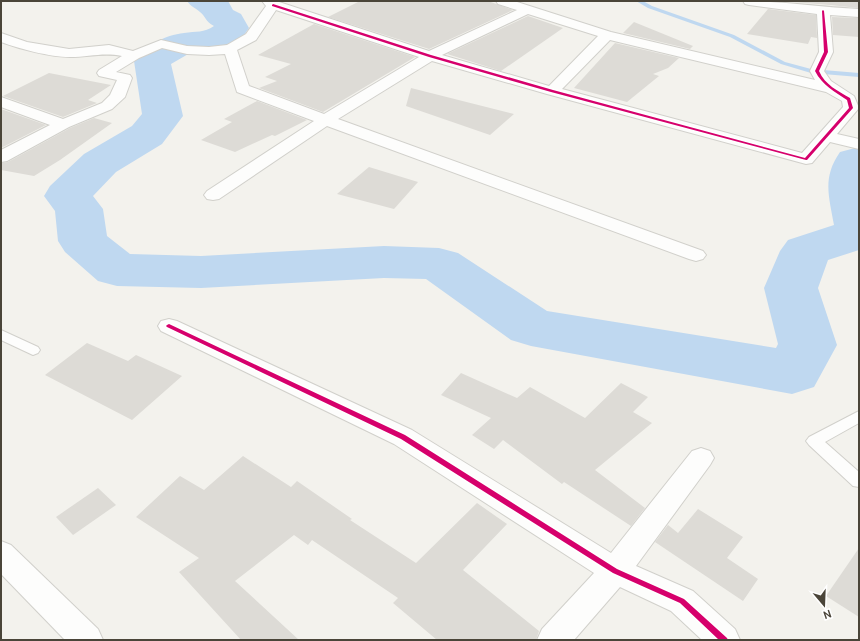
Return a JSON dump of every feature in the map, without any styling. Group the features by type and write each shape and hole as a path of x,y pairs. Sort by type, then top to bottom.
{"street":[{"path":"1,157 63,124 107,106 116,98 125,78 104,73 134,55 161,44 186,50 209,51 230,49 251,37 270,3 430,56 552,91 806,159 851,108 849,99 830,88 607,35 502,1"},
{"path":"749,1 823,11 859,13"},
{"path":"213,195 325,120 430,56 528,9"},
{"path":"823,11 826,52 818,72 830,88"},
{"path":"552,91 607,35"},
{"path":"1,37 24,46 69,53 109,49 134,55"},
{"path":"230,49 242,88 325,120 696,255"},
{"path":"1,102 63,124"},
{"path":"827,136 852,142"},
{"path":"169,326 403,437 615,571 682,601 724,640"},
{"path":"553,640 615,571 701,458"},
{"path":"1,554 87,640"}],"lane":[{"path":"1,334 33,350"},
{"path":"859,416 814,441 859,481"}],"building":[{"path":"360,1 488,1 513,10 429,49 328,17"},
{"path":"780,1 859,1 859,8 830,5"},
{"path":"768,9 816,15 817,38 811,37 808,44 747,34"},
{"path":"528,16 563,28 501,71 447,54"},
{"path":"832,17 859,18 859,37 833,35"},
{"path":"634,22 693,46 690,49 623,33"},
{"path":"314,24 415,57 323,112 259,88 277,81 265,77 291,64 258,55"},
{"path":"615,43 679,58 668,68 653,74 659,76 627,102 574,88"},
{"path":"49,73 111,85 88,100 97,103 63,117 3,96"},
{"path":"411,88 514,114 490,135 406,106"},
{"path":"257,101 307,120 275,136 272,135 235,152 201,140 232,122 224,119"},
{"path":"1,109 46,125 1,148"},
{"path":"94,118 112,123 60,160 34,176 1,170 1,163 8,162 70,128"},
{"path":"369,167 418,182 394,209 337,194"},
{"path":"87,343 128,361 136,355 182,376 132,420 45,375"},
{"path":"461,373 517,398 530,387 585,418 621,383 648,397 633,412 652,423 595,470 645,508 631,526 564,482 562,484 503,440 494,449 472,435 491,418 441,395"},
{"path":"243,456 291,487 297,481 352,519 350,520 416,563 477,503 507,524 463,570 539,631 536,640 437,640 393,603 398,598 312,540 308,545 294,535 235,581 299,640 241,640 179,572 199,558 136,517 180,476 204,490"},
{"path":"98,488 116,505 73,535 56,517"},
{"path":"698,509 743,537 727,558 758,579 743,601 655,542 668,525 678,533"},
{"path":"859,548 859,617 826,596"}],"waterway":[{"path":"203,1 216,7 218,15 229,21 232,28 216,41 183,43 162,53 152,61 163,116 147,135 100,163 67,196 79,209 83,241 117,270 201,272 384,262 439,264 531,327 792,372 808,345 791,288 806,251 859,233"},
{"path":"639,1 650,7 732,36 783,63 811,71 859,75"},
{"path":"859,160 856,161 850,186 859,227"}],"cycle path":[{"path":"273,5 430,56 552,91 806,159 851,108 849,99 826,84 819,76 817,71 826,52 823,11"},
{"path":"169,326 403,437 615,571 682,601 724,640"}]}
